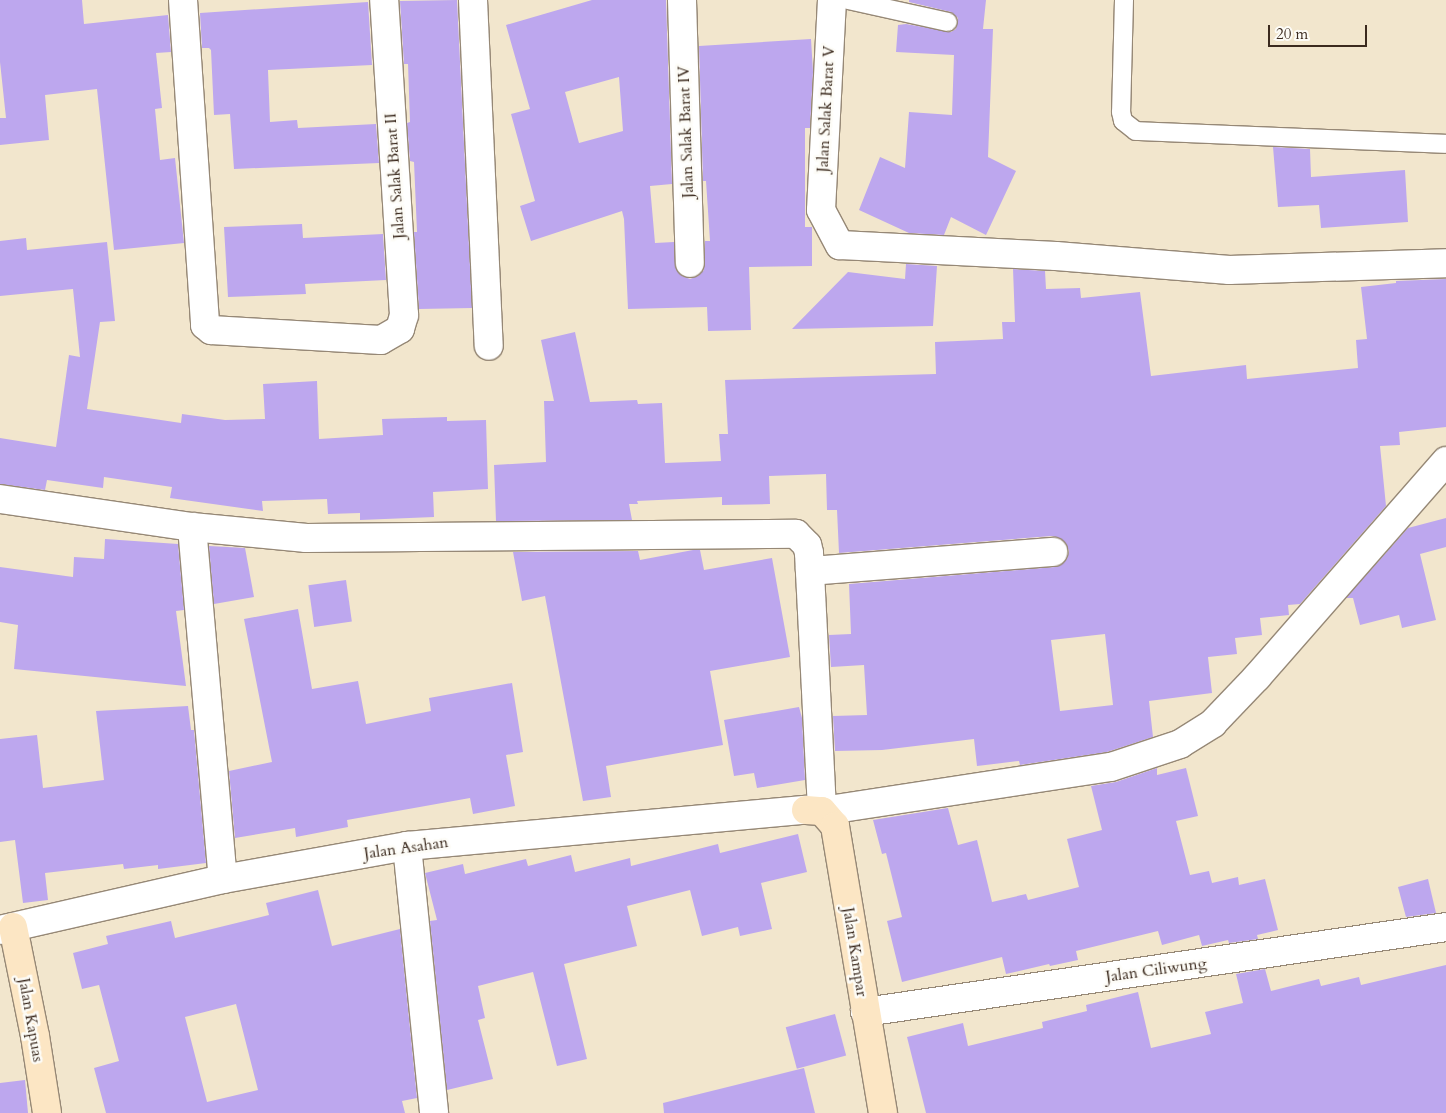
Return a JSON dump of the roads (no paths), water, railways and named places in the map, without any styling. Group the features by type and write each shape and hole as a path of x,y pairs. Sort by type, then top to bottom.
{"main road":[{"name":"Jalan Kampar","path":"814,810 835,826 883,1113"},
{"name":"Jalan Kapuas","path":"7,928 35,1036 46,1113"}],"street":[{"name":"Jalan Salak Barat II","path":"183,0 205,325 211,330 381,340 400,329 404,315 384,0"},
{"path":"474,0 489,346"},
{"name":"Jalan Salak Barat IV","path":"682,0 690,263"},
{"name":"Jalan Salak Barat V","path":"832,0 821,202 823,217 840,245 1056,256 1229,270 1446,263"},
{"name":"Jalan Asahan","path":"7,928 223,879 406,846 814,810 1111,766 1180,744 1213,723 1250,684 1446,461"},
{"path":"0,499 192,527 306,538 796,534 807,545 810,571 814,810"},
{"path":"192,527 223,879"},
{"path":"810,571 1053,552"},
{"path":"406,846 434,1113"},
{"name":"Jalan Ciliwung","path":"865,1012 1446,927"}],"lane":[{"path":"1124,0 1122,112 1123,121 1136,131 1446,144"},
{"path":"855,2 948,22"}]}
